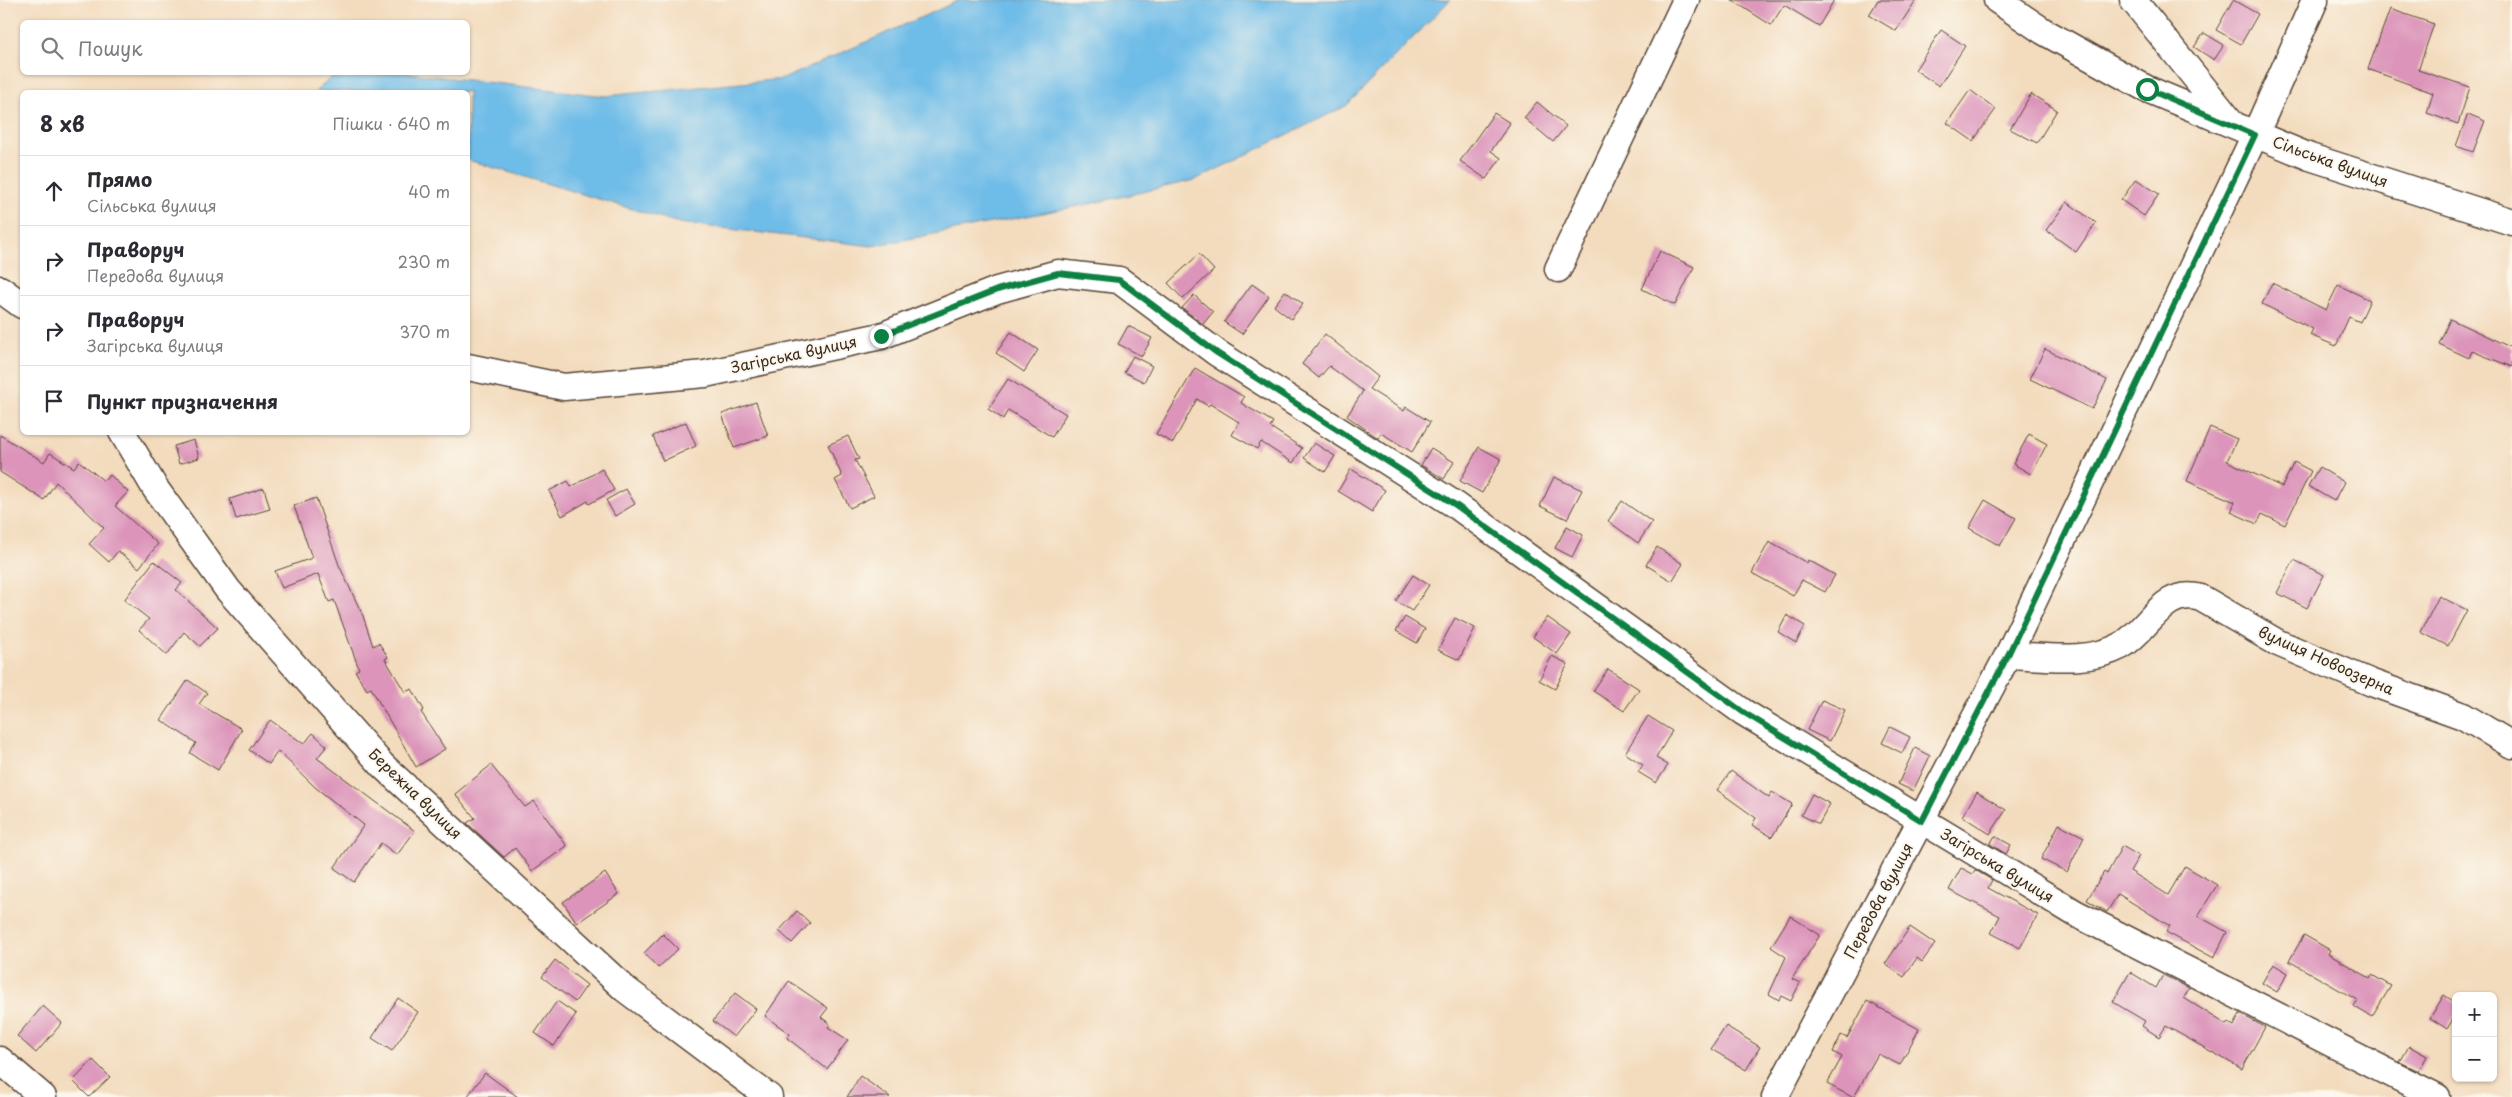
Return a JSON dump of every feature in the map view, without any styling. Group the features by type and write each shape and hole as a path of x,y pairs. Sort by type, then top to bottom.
{"street":[{"path":"1558,269 1686,0"},
{"name":"Сільська вулиця","path":"1997,0 2043,30 2147,89 2310,157 2512,222"},
{"path":"2133,0 2245,130"},
{"name":"Передова вулиця","path":"1775,1097 2008,655 2245,130 2315,0"},
{"name":"Загірська вулиця","path":"470,366 564,387 705,374 881,336 997,290 1058,273 1119,280 1217,353 1457,506 1743,712 2075,913 2437,1097"},
{"path":"0,289 20,304"},
{"name":"Бережна вулиця","path":"124,435 155,488 228,590 383,766 625,989 769,1097"},
{"name":"вулиця Новоозерна","path":"2008,655 2076,658 2099,654 2120,646 2139,632 2162,605 2171,599 2191,595 2200,598 2278,643 2372,683 2463,716 2512,744"},
{"path":"0,1060 43,1097"}],"water":[{"path":"960,0 1450,0 1346,106 1195,180 1089,204 872,246 679,223 470,161 470,90 317,90 335,75 425,75 605,96 783,79"}],"building":[{"path":"1732,0 1834,0 1819,26 1784,5 1771,25"},
{"path":"1878,0 1916,0 1896,31 1869,15"},
{"path":"2233,0 2258,14 2241,44 2216,30"},
{"path":"2390,9 2434,24 2418,70 2470,87 2458,124 2427,113 2433,93 2368,69"},
{"path":"1941,30 1965,46 1939,86 1915,70"},
{"path":"2204,33 2224,45 2214,60 2194,47"},
{"path":"1970,90 1996,109 1973,141 1947,123"},
{"path":"2031,94 2057,110 2037,143 2010,129"},
{"path":"1537,102 1566,126 1553,142 1524,118"},
{"path":"1494,113 1510,123 1491,151 1501,158 1486,179 1460,161"},
{"path":"2468,114 2485,121 2473,152 2456,146"},
{"path":"2136,179 2159,194 2144,216 2121,200"},
{"path":"2067,202 2096,223 2076,252 2046,230"},
{"path":"1660,251 1694,267 1675,305 1642,289"},
{"path":"1199,254 1214,270 1183,299 1168,283"},
{"path":"2272,283 2326,310 2338,285 2370,300 2360,322 2349,317 2336,346 2310,335 2313,329 2262,304"},
{"path":"1252,284 1269,296 1242,334 1224,322"},
{"path":"1285,291 1303,304 1291,319 1274,306"},
{"path":"1194,295 1213,312 1203,324 1182,308"},
{"path":"2450,319 2512,348 2512,367 2472,351 2469,358 2439,344"},
{"path":"1128,326 1152,338 1142,356 1118,344"},
{"path":"1011,332 1038,350 1024,372 996,353"},
{"path":"1325,334 1378,377 1369,389 1404,411 1406,407 1430,422 1412,452 1381,433 1378,438 1347,416 1363,391 1329,366 1319,378 1302,364"},
{"path":"2045,349 2107,380 2092,409 2030,379"},
{"path":"1133,356 1152,366 1144,382 1124,372"},
{"path":"1195,368 1244,397 1241,403 1273,422 1270,427 1302,448 1293,463 1261,442 1257,449 1232,435 1239,422 1210,404 1208,406 1197,399 1173,443 1156,434"},
{"path":"1008,379 1066,414 1052,437 1008,410 1003,419 988,409"},
{"path":"756,402 768,436 734,448 722,414"},
{"path":"686,422 696,446 663,461 653,436"},
{"path":"2210,427 2237,439 2227,461 2282,487 2294,462 2311,471 2285,525 2262,514 2257,524 2231,512 2235,502 2187,481"},
{"path":"2029,434 2047,444 2031,474 2013,464"},
{"path":"0,435 44,462 50,453 74,468 79,461 104,481 110,475 128,492 115,506 158,544 139,568 118,551 109,562 89,544 104,528 56,482 44,500 0,472"},
{"path":"848,436 859,459 855,460 874,496 850,508 835,480 842,476 828,445"},
{"path":"194,440 199,458 179,464 174,446"},
{"path":"1314,443 1335,456 1325,472 1304,458"},
{"path":"1479,447 1501,459 1482,493 1460,481"},
{"path":"1431,448 1454,462 1444,479 1421,465"},
{"path":"2319,467 2344,482 2334,501 2308,486"},
{"path":"602,469 614,490 589,504 588,501 562,516 549,491 568,481 571,487"},
{"path":"1351,469 1385,490 1372,512 1338,491"},
{"path":"1554,477 1582,490 1567,519 1540,506"},
{"path":"264,488 270,509 236,519 230,499"},
{"path":"626,489 635,504 615,516 606,500"},
{"path":"316,498 339,565 363,616 373,646 379,643 388,657 385,659 405,692 412,689 424,710 421,712 445,749 416,767 371,688 367,690 355,671 359,669 334,600 329,602 318,574 282,588 275,571 312,558 294,506"},
{"path":"1985,500 2016,518 2000,546 1969,528"},
{"path":"1622,501 1652,522 1638,543 1608,521"},
{"path":"1567,526 1583,535 1572,557 1555,548"},
{"path":"1769,542 1807,563 1808,560 1835,575 1825,592 1802,580 1793,596 1752,573"},
{"path":"1657,547 1683,564 1672,581 1646,565"},
{"path":"2294,560 2324,575 2307,608 2277,593"},
{"path":"154,561 182,583 176,590 218,628 200,646 184,632 167,655 139,630 149,619 124,600"},
{"path":"1413,575 1429,585 1412,611 1396,601"},
{"path":"2439,596 2467,610 2448,646 2421,632"},
{"path":"1787,615 1805,626 1796,643 1778,632"},
{"path":"1405,617 1425,629 1417,643 1396,631"},
{"path":"1547,617 1571,634 1557,654 1533,637"},
{"path":"1455,618 1475,628 1459,660 1438,650"},
{"path":"1552,656 1568,664 1555,689 1539,680"},
{"path":"1608,669 1639,689 1624,711 1593,691"},
{"path":"188,680 207,693 199,704 242,729 218,770 190,753 196,743 161,720"},
{"path":"1822,700 1845,710 1830,741 1807,730"},
{"path":"1648,716 1672,731 1656,758 1668,765 1656,783 1638,772 1643,765 1625,753"},
{"path":"270,720 304,744 313,733 327,746 317,758 415,831 397,855 381,843 354,882 334,868 364,825 316,788 278,751 269,764 249,750"},
{"path":"1890,727 1910,737 1902,753 1882,743"},
{"path":"1915,748 1930,756 1913,791 1898,784"},
{"path":"491,765 525,807 534,801 567,846 532,871 515,848 504,857 467,823 475,818 455,794"},
{"path":"1731,771 1769,798 1772,792 1792,804 1772,837 1752,825 1756,818 1717,790"},
{"path":"1977,792 2006,810 1990,834 1962,816"},
{"path":"1812,794 1830,804 1819,824 1801,815"},
{"path":"2059,824 2084,837 2067,872 2041,859"},
{"path":"1995,836 2011,845 2006,854 1990,844"},
{"path":"2122,846 2139,856 2130,871 2168,895 2185,866 2217,885 2198,916 2227,932 2214,958 2166,932 2170,926 2118,894 2107,912 2087,900 2104,872 2107,874"},
{"path":"1961,868 1973,874 1975,870 1992,880 1988,888 2038,915 2020,948 1991,933 2000,916 1949,890"},
{"path":"605,873 619,894 577,923 563,902"},
{"path":"797,911 810,923 792,943 779,931"},
{"path":"1790,916 1820,935 1792,979 1800,983 1791,1001 1781,996 1779,1000 1769,994 1786,957 1771,947"},
{"path":"1910,927 1935,944 1922,962 1917,958 1904,977 1885,964"},
{"path":"663,934 678,949 658,968 644,953"},
{"path":"2304,935 2330,950 2328,954 2370,978 2372,975 2391,986 2372,1017 2353,1006 2357,1000 2289,961"},
{"path":"555,960 587,985 575,1002 542,977"},
{"path":"2273,964 2288,973 2277,992 2262,983"},
{"path":"2130,972 2156,988 2163,975 2189,988 2184,998 2227,1025 2229,1023 2234,1026 2240,1014 2265,1027 2242,1069 2166,1026 2159,1037 2142,1026 2145,1021 2113,1002"},
{"path":"789,981 828,1008 821,1017 830,1024 828,1027 848,1040 827,1069 787,1038 790,1034 765,1016"},
{"path":"735,993 756,1009 734,1037 713,1021"},
{"path":"2444,995 2452,1000 2452,1021 2447,1029 2430,1018"},
{"path":"398,998 418,1012 392,1051 372,1038"},
{"path":"557,1001 576,1014 554,1046 535,1033"},
{"path":"1867,1001 1919,1029 1900,1065 1878,1054 1854,1097 1852,1097 1827,1084 1842,1057 1833,1052 1841,1035 1847,1038"},
{"path":"43,1006 62,1023 36,1053 17,1036"},
{"path":"1726,1026 1760,1047 1746,1070 1711,1049"},
{"path":"2409,1046 2427,1056 2419,1071 2400,1062"},
{"path":"93,1060 110,1077 89,1097 73,1081"},
{"path":"485,1073 518,1097 467,1097"},
{"path":"860,1076 890,1097 847,1097"}],"route":[{"path":"881,336 997,290 1058,273 1119,280 1217,353 1457,506 1743,712 1922,821 2008,655 2255,135 2147,89"}]}
